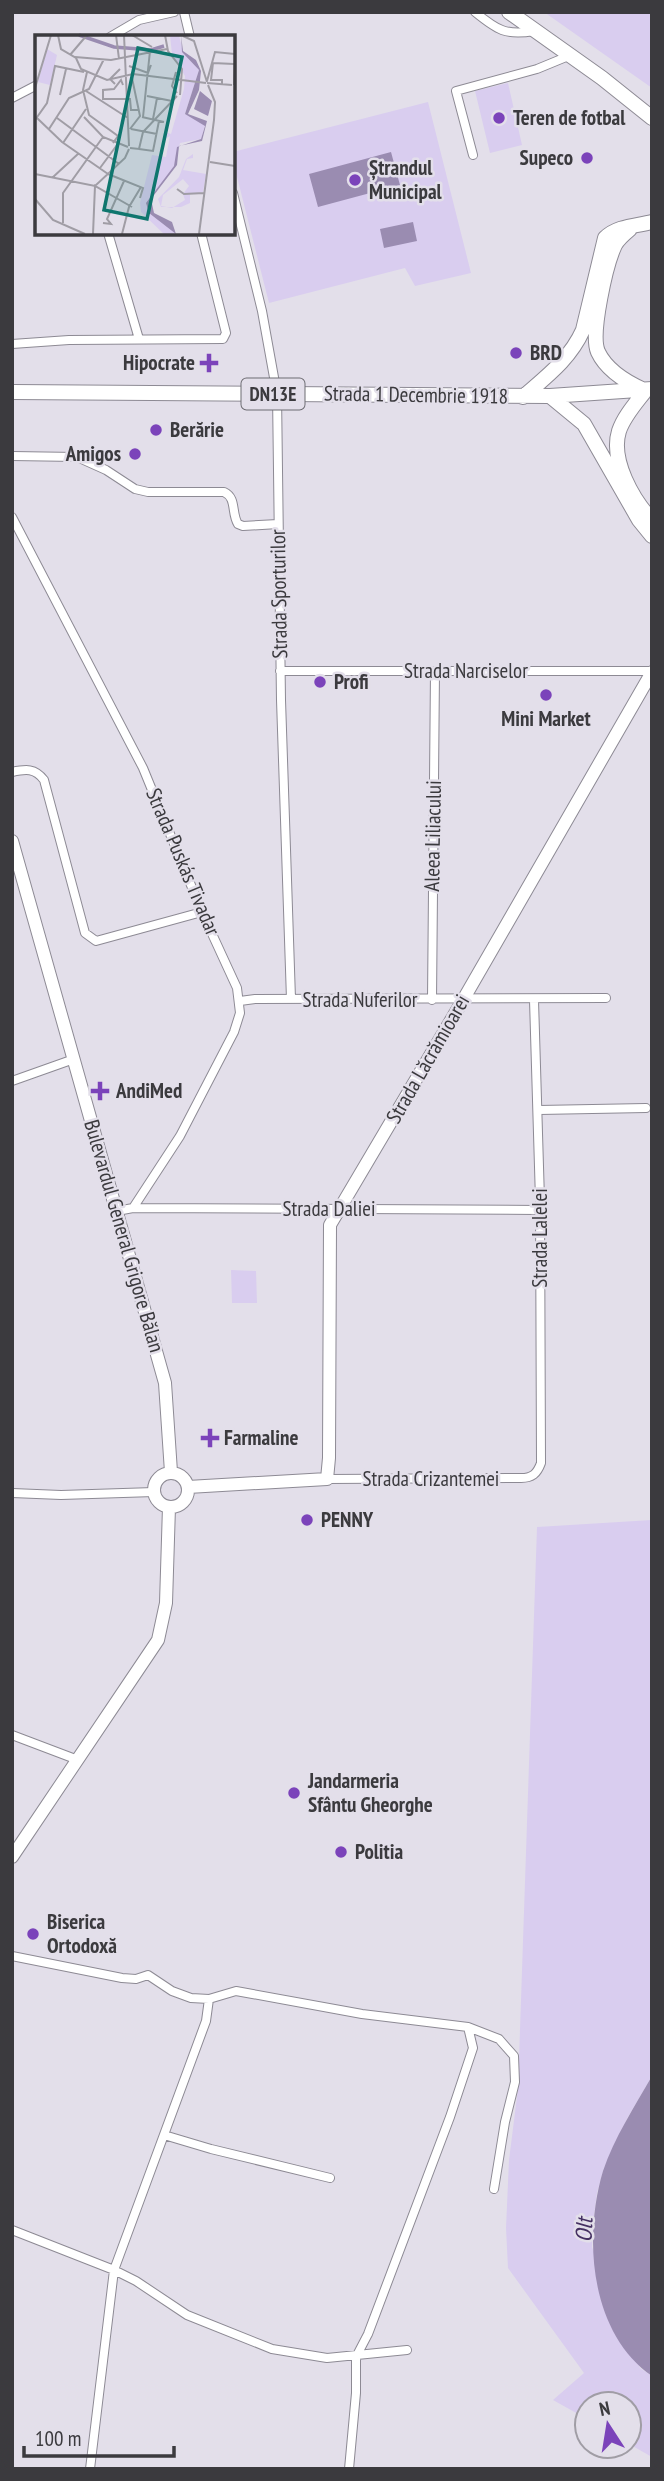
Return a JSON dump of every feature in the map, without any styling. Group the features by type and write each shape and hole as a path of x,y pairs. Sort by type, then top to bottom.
{"main road":[{"path":"509,12 571,55 652,118"},
{"path":"523,397 562,363 577,343 586,318 602,245 610,233 652,222"},
{"path":"632,226 619,239 612,255 596,318 595,341 598,352 612,370 625,380 649,390 622,424 617,449 625,476 652,520"},
{"name":"Strada 1 Decembrie 1918","path":"16,391 550,397 649,390"},
{"path":"550,397 584,424 639,520 652,536"},
{"name":"Strada Lăcrămioarei","path":"327,1479 330,1225 652,672"},
{"name":"Bulevardul General Grigore Bălan","path":"12,841 165,1383 171,1472"},
{"path":"171,1472 184,1478 188,1487 184,1502 169,1507 159,1502 154,1492 154,1486 160,1476 171,1472"},
{"path":"188,1487 327,1479"},
{"path":"12,1857 158,1640 166,1603 169,1507"}],"street":[{"path":"113,35 139,20 174,12"},
{"path":"184,12 190,35"},
{"path":"475,12 501,31 516,34 534,31"},
{"path":"473,155 456,91 537,69 571,55"},
{"path":"12,98 35,86"},
{"name":"Strada Sporturilor","path":"236,216 262,311 277,394 280,671 291,999"},
{"path":"108,234 139,339"},
{"path":"12,344 223,339 226,337 201,234"},
{"path":"12,456 77,457 94,463 135,489 148,492 224,492 233,501 237,524 278,524"},
{"name":"Strada Puskás Tivadar","path":"12,517 125,729 202,912 231,973 240,1002"},
{"name":"Strada Narciselor","path":"280,671 652,672"},
{"name":"Aleea Liliacului","path":"432,1000 435,671"},
{"path":"12,772 32,769 44,780 85,933 96,941 202,912"},
{"name":"Strada Nuferilor","path":"240,1002 291,999 606,998"},
{"name":"Strada Lalelei","path":"534,1000 539,1110 541,1463 535,1475"},
{"path":"133,1208 175,1145 209,1082 238,1023 240,1002"},
{"path":"12,1081 74,1059"},
{"path":"539,1110 646,1108"},
{"name":"Strada Daliei","path":"117,1211 133,1208 540,1210"},
{"name":"Strada Crizantemei","path":"327,1479 521,1479 535,1475"},
{"path":"12,1493 61,1495 154,1492"},
{"path":"12,1735 78,1759"},
{"path":"12,1956 121,1978 136,1979 148,1975 172,1991 191,1998 209,1999 236,1991 362,2014 468,2027 499,2039 514,2056 515,2082 505,2122 494,2189"},
{"path":"90,2469 114,2270 206,2021 209,1999"},
{"path":"349,2469 356,2393 356,2357 368,2334 450,2117 473,2048 468,2027"},
{"path":"164,2135 330,2178"},
{"path":"12,2230 114,2270 136,2281 187,2315 272,2349 327,2358 407,2350"}],"shaded area":[{"path":"544,12 652,12 652,88"},
{"name":"Teren de fotbal","path":"508,83 522,145 490,153 475,91"},
{"path":"428,102 471,273 415,286 405,268 269,303 234,165 234,152"},
{"name":"Ștrandul Municipal","path":"391,152 400,185 318,207 309,174"},
{"path":"413,222 417,241 384,248 380,229"},
{"path":"231,1270 256,1271 257,1303 232,1303"},
{"path":"652,1520 652,2076 628,2117 604,2168 597,2193 592,2247 640,2368 652,2376 652,2457 643,2452 643,2390 573,2390 573,2411 553,2400 584,2373 508,2268 506,2228 509,2160 518,2089 537,1527"},
{"path":"652,2076 652,2376 631,2358 615,2335 604,2310 593,2254 597,2197 603,2171 619,2134"}],"place":[{"name":"Teren de fotbal","path":"499,118"},
{"name":"Supeco","path":"587,158"},
{"name":"Ștrandul Municipal","path":"355,180"},
{"name":"BRD","path":"516,353"},
{"name":"Hipocrate","path":"209,363"},
{"name":"Berărie","path":"156,430"},
{"name":"Amigos","path":"135,454"},
{"name":"Profi","path":"320,682"},
{"name":"Mini Market","path":"546,695"},
{"name":"AndiMed","path":"100,1091"},
{"name":"Farmaline","path":"210,1438"},
{"name":"PENNY","path":"307,1520"},
{"name":"Jandarmeria Sfântu Gheorghe","path":"294,1793"},
{"name":"Politia","path":"341,1852"},
{"name":"Biserica Ortodoxă","path":"33,1934"}],"water label":[{"name":"Olt","path":"584,2230"}]}
